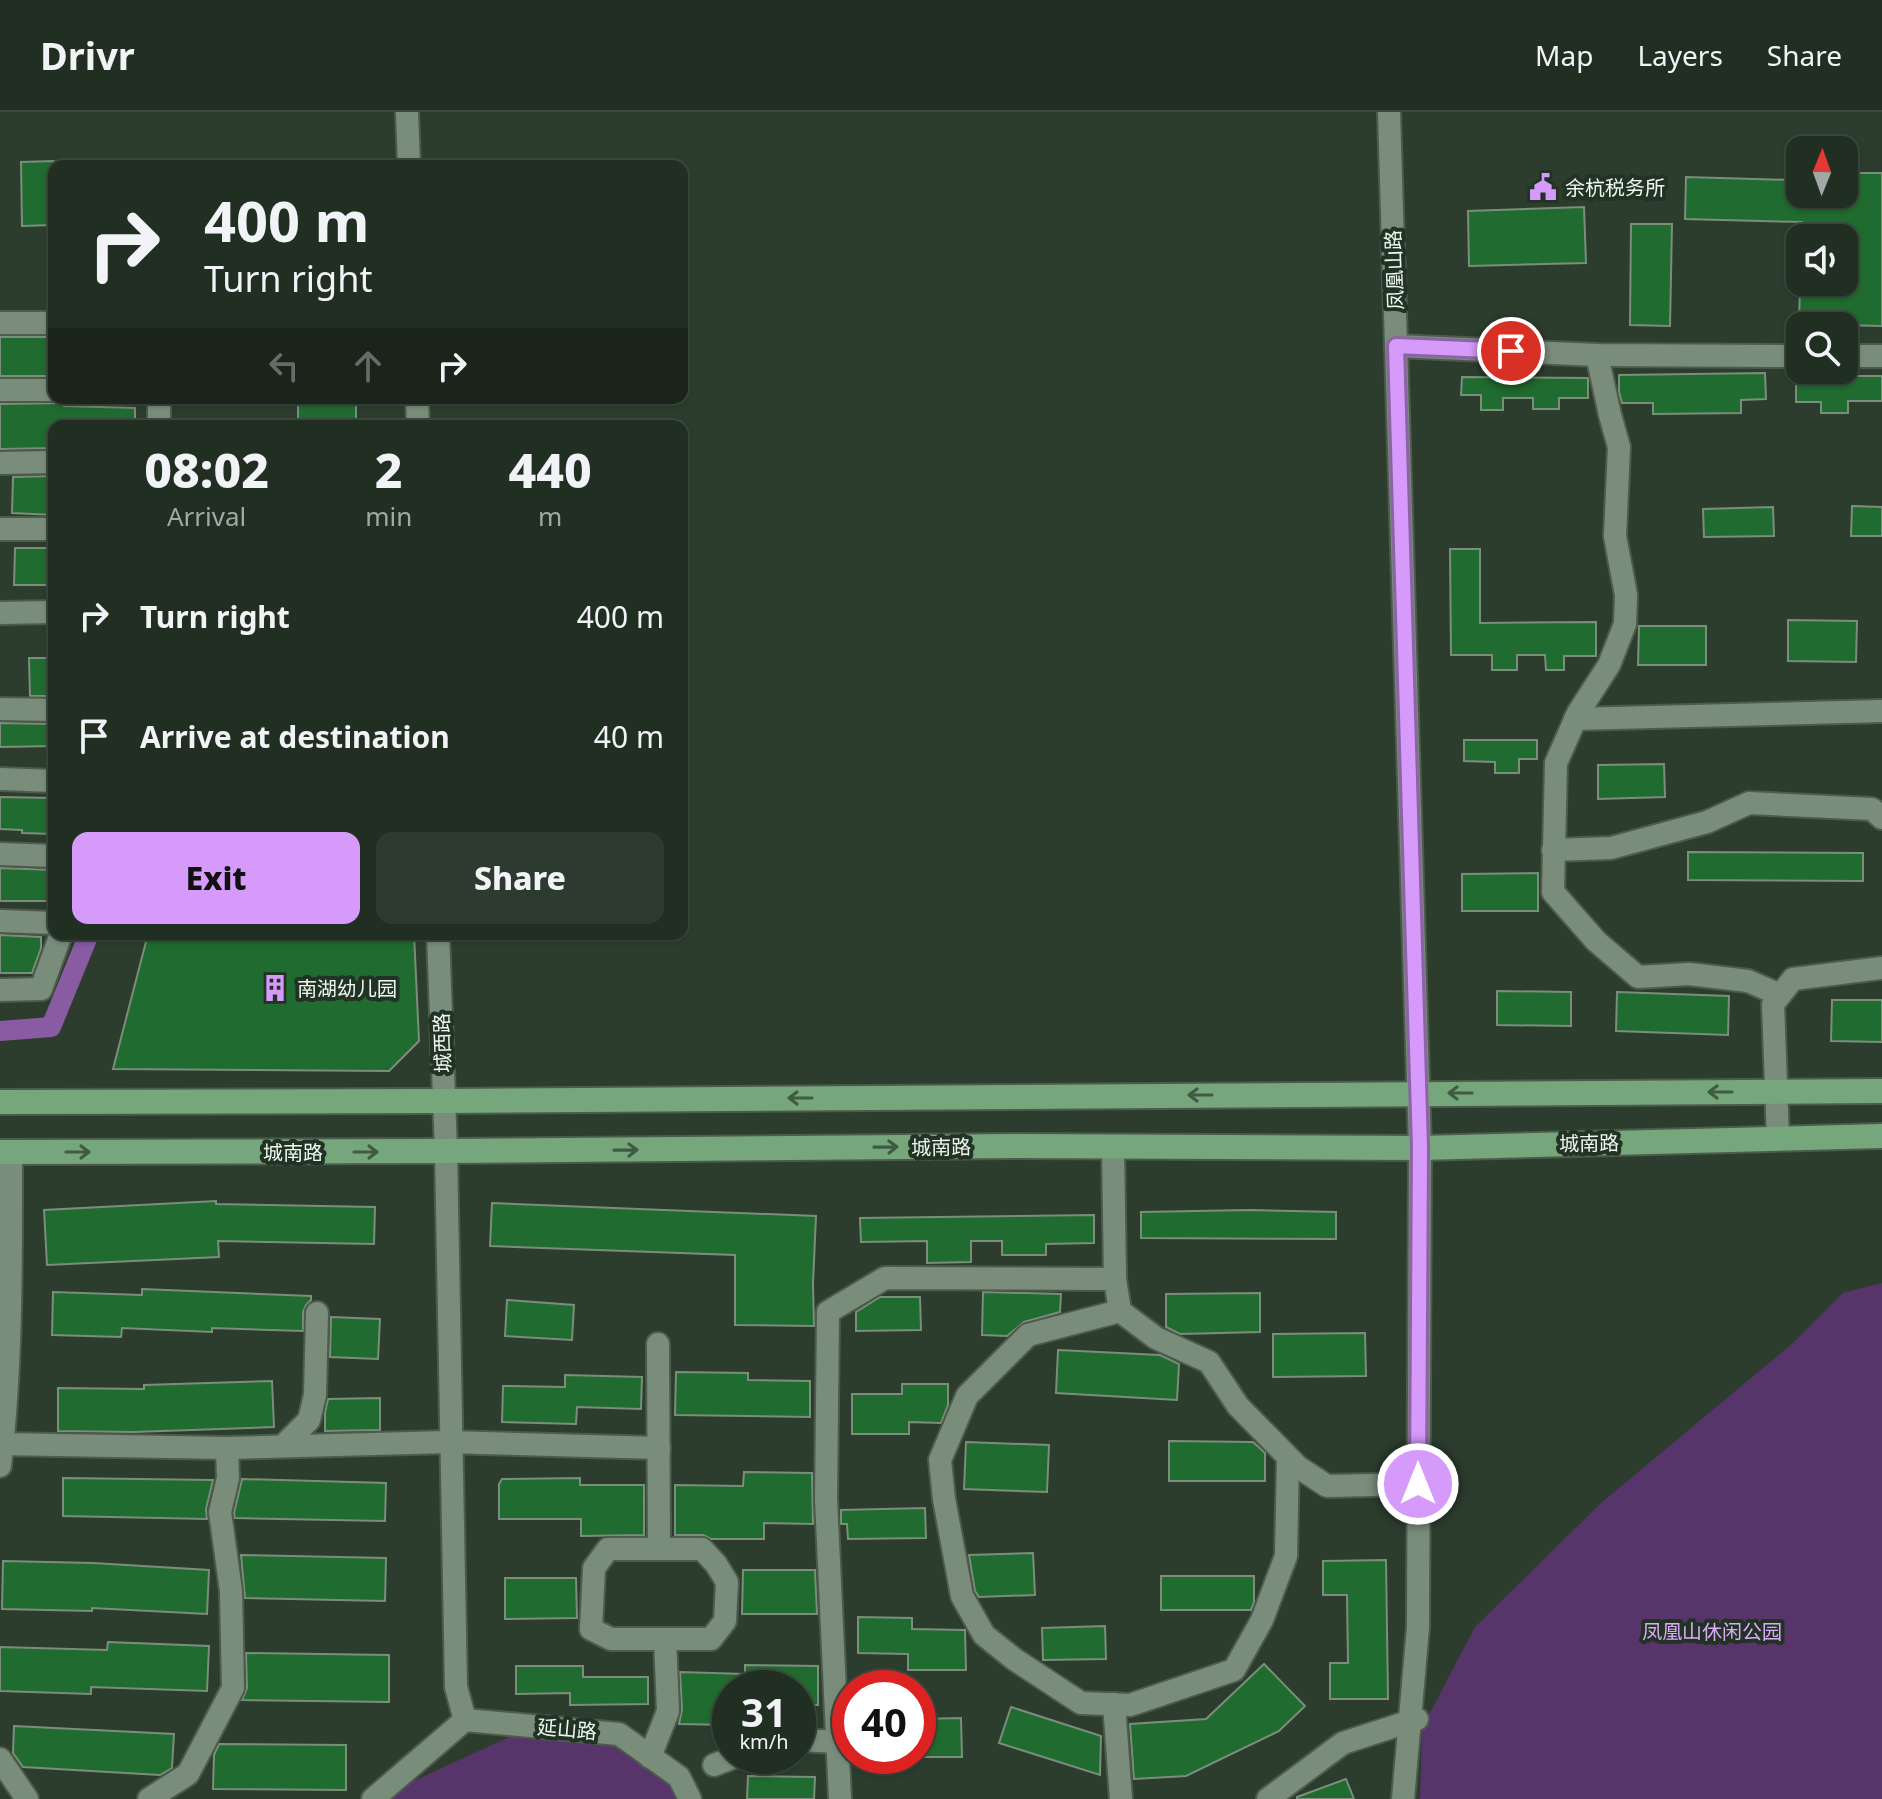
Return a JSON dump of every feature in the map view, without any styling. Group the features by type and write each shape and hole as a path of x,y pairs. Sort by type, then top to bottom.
{"main road":[{"path":"0,1102 1882,1091"},
{"name":"城南路","path":"5,1152 1015,1146 1420,1148 1882,1136"}],"street":[{"path":"407,112 409,160"},
{"name":"凤凰山路","path":"1389,112 1420,1148 1418,1627 1414,1720 1403,1799"},
{"path":"0,323 48,323"},
{"path":"1396,346 1597,355 1786,356"},
{"path":"1597,355 1619,447 1615,536 1626,595 1625,624 1609,665 1575,719 1556,763 1553,892 1596,941 1638,977 1689,974 1748,981 1780,995"},
{"path":"1858,356 1882,356"},
{"path":"0,390 48,390"},
{"path":"0,463 48,462"},
{"path":"0,529 48,529"},
{"path":"0,613 48,612"},
{"path":"0,709 48,710"},
{"path":"1575,719 1882,711"},
{"path":"0,779 48,781"},
{"path":"1553,850 1611,848 1707,822 1749,803 1872,809 1882,818"},
{"path":"0,854 48,856"},
{"path":"0,921 48,923"},
{"path":"0,990 41,989 59,940"},
{"name":"城西路","path":"438,940 446,1151 456,1687 465,1720"},
{"path":"1778,1139 1773,1004 1793,979 1882,968"},
{"path":"1113,1147 1115,1279 1120,1311 1156,1338 1209,1362 1238,1406 1298,1467 1327,1486 1418,1484"},
{"path":"5,1152 11,1292 1,1451 451,1442 659,1448"},
{"path":"834,1670 826,1499 828,1312 885,1278 1115,1279"},
{"path":"1120,1311 1028,1335 967,1396 940,1460 962,1596 984,1635 1014,1659 1081,1703 1130,1705 1234,1670 1262,1620 1286,1556 1288,1458"},
{"path":"283,1446 309,1420 315,1395 317,1313"},
{"path":"658,1344 659,1549"},
{"path":"149,1799 188,1774 233,1688 231,1591 220,1512 228,1478 227,1448"},
{"path":"608,1549 702,1549 716,1564 727,1582 725,1621 711,1639 665,1639 611,1639 591,1629 594,1568 608,1549"},
{"path":"650,1757 668,1711 665,1639"},
{"path":"1114,1704 1121,1799"},
{"path":"373,1799 465,1720"},
{"name":"延山路","path":"465,1720 619,1734 679,1777 690,1799"},
{"path":"1268,1799 1343,1743 1414,1720"},
{"path":"0,1759 27,1799"},
{"path":"839,1774 840,1799"}],"green space":[{"name":"凤凰山休闲公园","path":"1882,1283 1882,1799 1420,1799 1422,1728 1475,1627 1601,1503 1793,1343 1843,1293"},
{"path":"533,1726 627,1738 663,1768 676,1799 392,1799 405,1785"}],"building":[{"path":"48,161 48,225 22,226 21,162"},
{"path":"1858,173 1882,173 1882,326 1858,325 1858,312 1799,312 1800,296 1858,296 1858,224 1685,219 1686,177 1786,180 1786,208 1858,208"},
{"path":"1584,207 1586,263 1469,266 1468,211"},
{"path":"1631,224 1672,224 1670,326 1630,325"},
{"path":"0,337 48,337 48,376 0,376"},
{"path":"1765,373 1766,399 1741,400 1741,413 1653,414 1653,403 1622,403 1619,392 1619,375"},
{"path":"1858,376 1882,376 1882,401 1848,401 1848,413 1821,413 1821,402 1796,402 1796,384 1858,384"},
{"path":"1462,377 1588,378 1588,398 1559,398 1559,409 1533,409 1533,398 1503,398 1503,410 1481,410 1481,395 1461,395"},
{"path":"0,404 135,408 135,420 48,420 48,448 0,449"},
{"path":"298,404 356,404 356,420 298,420"},
{"path":"48,476 48,515 12,513 13,477"},
{"path":"1852,506 1882,507 1882,536 1851,536"},
{"path":"1773,507 1774,536 1704,537 1703,509"},
{"path":"15,548 48,548 48,585 14,585"},
{"path":"1450,549 1480,549 1480,623 1596,622 1596,656 1564,656 1564,670 1546,670 1545,655 1517,655 1517,670 1492,670 1492,655 1451,655"},
{"path":"1788,620 1857,621 1856,662 1788,661"},
{"path":"1639,626 1706,626 1706,665 1638,665"},
{"path":"29,658 48,658 48,696 30,696"},
{"path":"0,723 48,724 48,746 0,747"},
{"path":"1464,740 1537,740 1537,759 1519,759 1519,773 1495,773 1495,762 1464,761"},
{"path":"1664,764 1665,797 1598,799 1598,765"},
{"path":"0,797 48,798 48,834 0,829"},
{"path":"1688,852 1863,853 1863,881 1688,880"},
{"path":"0,868 48,870 48,901 0,901"},
{"path":"1538,873 1538,911 1462,911 1462,874"},
{"path":"0,935 41,937 41,948 32,973 0,973"},
{"name":"南湖幼儿园","path":"146,940 414,940 419,1041 389,1071 113,1069"},
{"path":"1497,991 1571,992 1571,1026 1497,1025"},
{"path":"1617,992 1729,996 1728,1035 1616,1031"},
{"path":"1832,1000 1882,1000 1882,1042 1831,1041"},
{"path":"216,1201 216,1204 375,1207 374,1244 218,1241 219,1257 47,1265 44,1210"},
{"path":"492,1203 816,1216 814,1326 735,1325 735,1255 490,1246"},
{"path":"1141,1212 1336,1212 1336,1239 1141,1238"},
{"path":"1094,1215 1094,1243 1046,1244 1046,1255 1002,1255 1002,1241 971,1241 971,1262 927,1263 927,1241 861,1242 860,1218"},
{"path":"142,1289 311,1296 311,1300 303,1312 303,1331 212,1328 212,1332 122,1328 121,1337 52,1335 53,1292 142,1295"},
{"path":"983,1292 1061,1294 1060,1312 1024,1322 1007,1336 982,1335"},
{"path":"1260,1293 1260,1332 1180,1334 1166,1327 1166,1294"},
{"path":"880,1297 920,1297 921,1330 856,1331 856,1312"},
{"path":"507,1300 574,1305 572,1340 505,1336"},
{"path":"331,1317 380,1319 378,1359 330,1357"},
{"path":"1365,1333 1366,1376 1273,1377 1273,1334"},
{"path":"1058,1350 1160,1355 1179,1364 1177,1400 1056,1393"},
{"path":"676,1372 748,1373 748,1380 810,1381 810,1417 675,1415"},
{"path":"565,1375 642,1377 641,1409 577,1407 576,1424 502,1422 503,1386 565,1387"},
{"path":"272,1381 274,1427 134,1432 58,1431 58,1388 144,1389 144,1385"},
{"path":"902,1384 948,1384 948,1405 941,1423 909,1422 909,1434 852,1434 852,1394 902,1394"},
{"path":"380,1398 380,1430 325,1431 328,1399"},
{"path":"1169,1441 1253,1442 1265,1453 1265,1481 1169,1481"},
{"path":"966,1442 1049,1445 1047,1492 964,1489"},
{"path":"744,1472 812,1473 813,1524 764,1523 764,1539 675,1535 675,1485 743,1486"},
{"path":"63,1478 213,1480 206,1509 207,1519 63,1516"},
{"path":"580,1478 580,1485 644,1485 644,1535 581,1536 581,1519 499,1519 499,1484 502,1479"},
{"path":"242,1479 386,1483 385,1521 235,1518"},
{"path":"925,1508 926,1538 848,1539 847,1524 841,1524 841,1510"},
{"path":"1033,1553 1035,1595 979,1597 975,1591 969,1555"},
{"path":"241,1555 386,1558 385,1601 245,1598"},
{"path":"1386,1560 1388,1699 1330,1699 1330,1663 1348,1663 1347,1595 1323,1595 1323,1561"},
{"path":"3,1561 209,1570 207,1614 92,1608 92,1611 2,1609"},
{"path":"743,1570 815,1570 817,1614 742,1614"},
{"path":"1161,1576 1254,1576 1254,1602 1251,1610 1161,1610"},
{"path":"505,1578 576,1578 577,1618 505,1619"},
{"path":"858,1617 912,1618 912,1629 965,1630 966,1670 908,1670 908,1654 858,1653"},
{"path":"1105,1626 1106,1659 1043,1660 1042,1628"},
{"path":"108,1642 209,1646 207,1691 91,1687 91,1694 0,1691 0,1647 107,1650"},
{"path":"246,1653 389,1655 389,1702 242,1700 247,1688"},
{"path":"1264,1664 1305,1706 1279,1731 1186,1776 1134,1779 1130,1724 1206,1719"},
{"path":"745,1665 818,1666 818,1705 816,1670 745,1670"},
{"path":"516,1666 583,1666 583,1677 648,1677 648,1704 570,1705 570,1693 516,1694"},
{"path":"680,1672 712,1673 712,1725 679,1724 682,1710"},
{"path":"1011,1707 1101,1736 1100,1775 999,1743"},
{"path":"961,1718 962,1757 936,1757 936,1719"},
{"path":"14,1726 174,1734 172,1768 160,1775 23,1767 13,1753"},
{"path":"219,1744 346,1745 346,1790 213,1789 214,1755"},
{"path":"748,1776 815,1777 814,1799 747,1799"},
{"path":"1346,1779 1354,1799 1297,1799 1297,1797"}],"waterway":[{"path":"0,1031 51,1027 87,940"}],"place":[{"name":"余杭税务所","path":"1543,187"},
{"name":"南湖幼儿园","path":"275,988"}],"route":[{"path":"1418,1484 1420,1148 1396,346 1511,351"}]}
